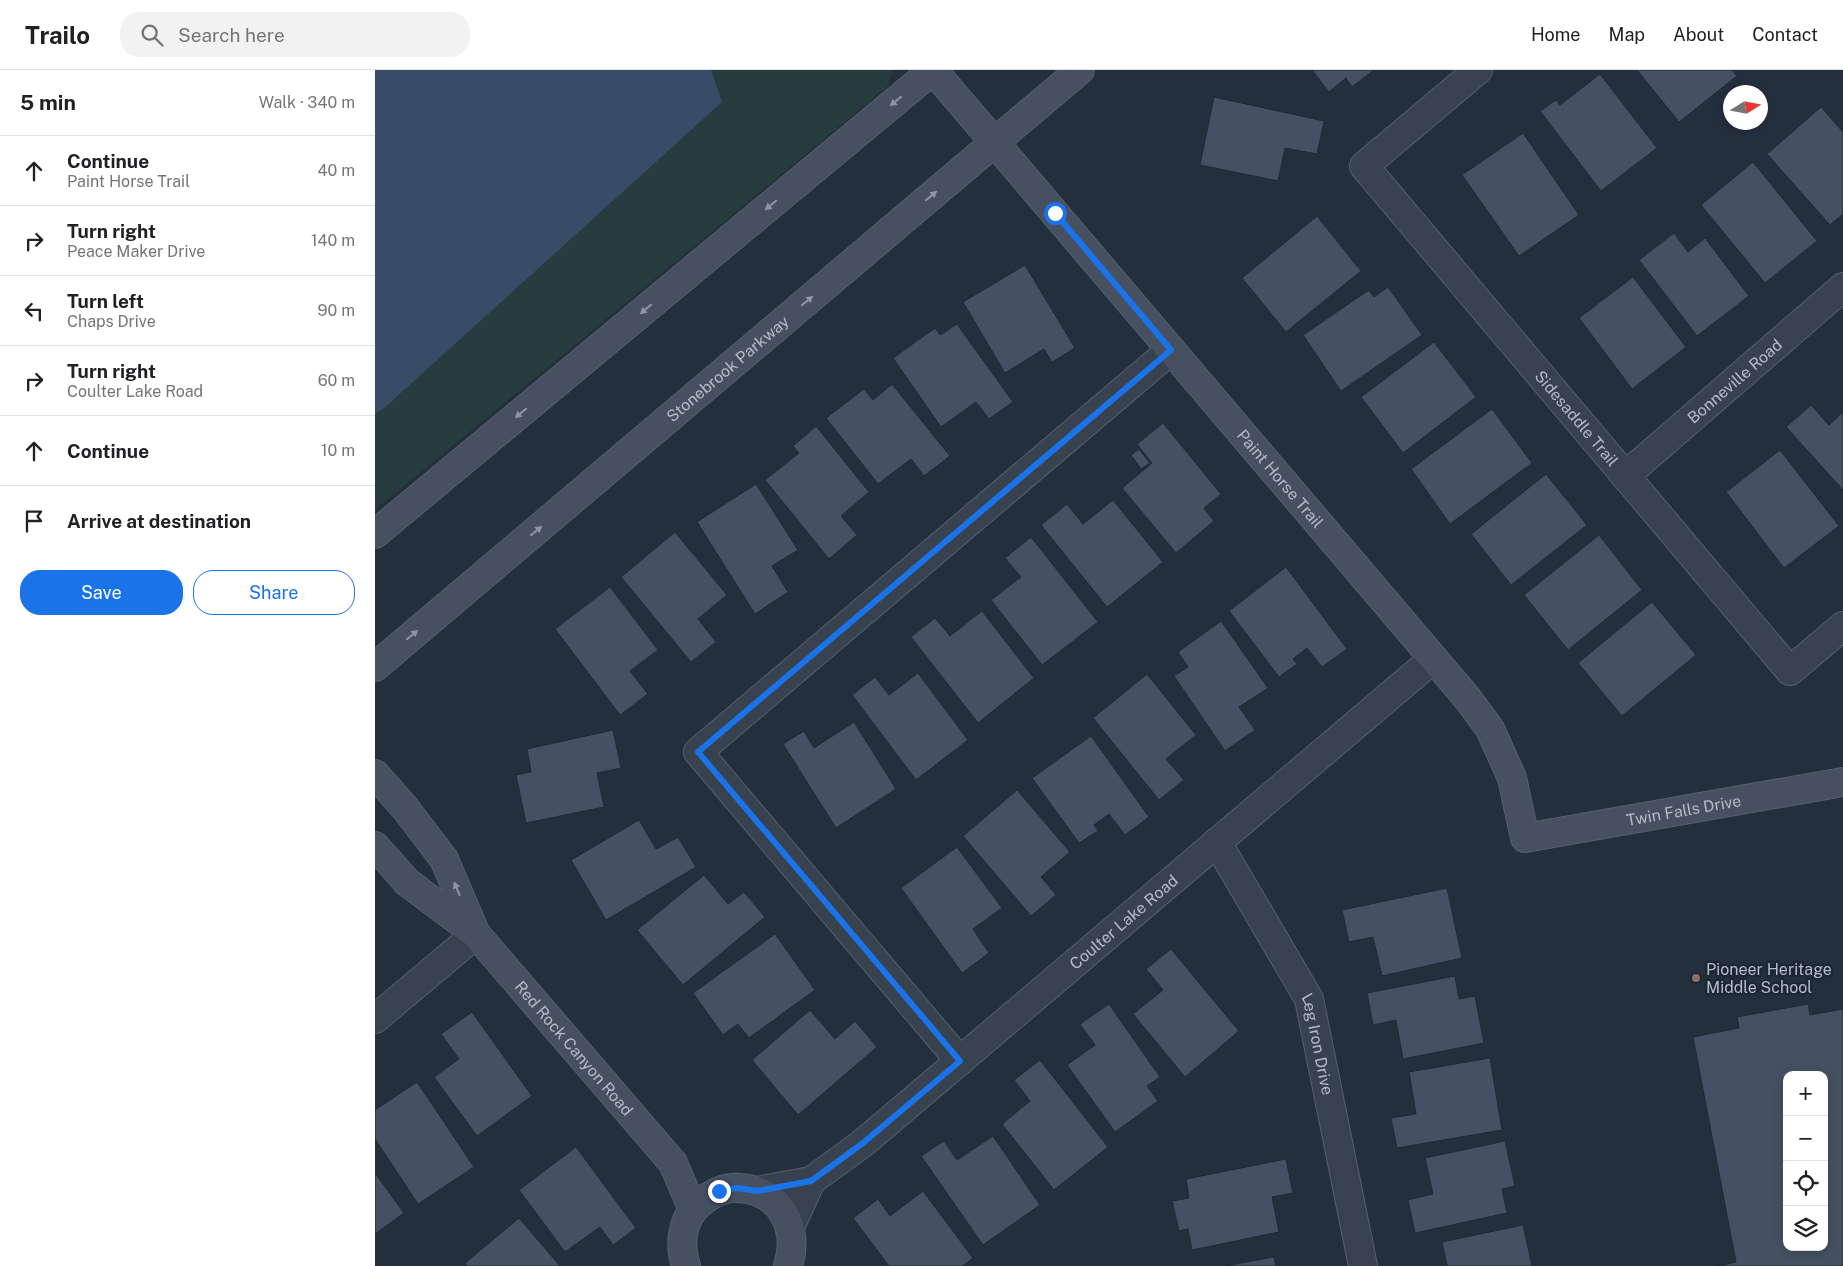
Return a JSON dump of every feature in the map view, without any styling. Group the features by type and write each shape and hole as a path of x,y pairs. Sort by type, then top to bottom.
{"street":[{"name":"Paint Horse Trail","path":"933,70 1468,699 1490,729 1512,778 1525,838"},
{"path":"375,534 933,70"},
{"name":"Stonebrook Parkway","path":"375,667 1080,70"},
{"name":"Sidesaddle Trail","path":"1478,70 1364,166 1790,671 1843,626"},
{"name":"Bonneville Road","path":"1625,476 1843,287"},
{"path":"960,1061 698,752 1171,350"},
{"name":"Coulter Lake Road","path":"757,1191 811,1181 863,1143 1433,659"},
{"name":"Red Rock Canyon Road","path":"375,774 405,808 444,859 476,934"},
{"name":"Twin Falls Drive","path":"1525,838 1843,782"},
{"name":"Leg Iron Drive","path":"1217,842 1309,999 1363,1266"},
{"name":"Red Rock Canyon Road","path":"375,846 407,882 476,934 673,1163 693,1210"},
{"path":"375,1019 476,934"},
{"name":"Red Rock Canyon Road","path":"673,1163 719,1191"},
{"name":"Coulter Lake Road","path":"790,1227 811,1181"},
{"path":"686,1266 681,1246 684,1227 693,1210 702,1200 719,1191 738,1188 757,1191 773,1201 786,1216 793,1246 788,1266"}],"green space":[{"path":"375,70 893,70 888,86 375,510"}],"water":[{"path":"375,70 711,70 722,102 383,409 375,414"}],"building":[{"path":"1312,70 1374,70 1352,87 1346,78 1329,92"},
{"path":"1637,70 1732,70 1737,76 1723,85 1723,87 1679,122"},
{"path":"1600,74 1657,148 1601,191 1540,111 1556,100 1560,105"},
{"path":"1214,97 1324,121 1317,154 1285,148 1278,181 1200,165"},
{"path":"1821,107 1843,132 1843,214 1830,225 1767,154"},
{"path":"1523,133 1579,215 1519,256 1462,175"},
{"path":"1753,162 1817,241 1765,283 1701,205"},
{"path":"1317,216 1361,271 1286,332 1242,278"},
{"path":"1674,233 1688,252 1705,238 1749,296 1697,336 1639,260"},
{"path":"1025,265 1075,348 1052,362 1044,349 1005,373 963,302"},
{"path":"1633,277 1686,347 1632,389 1579,318"},
{"path":"1388,287 1422,335 1341,391 1303,335 1369,290 1374,297"},
{"path":"957,324 1013,402 989,419 976,402 941,427 893,358 935,328 940,335"},
{"path":"1434,342 1476,397 1403,453 1361,397"},
{"path":"892,384 950,456 924,476 911,459 878,484 826,418 864,389 873,400"},
{"path":"1811,405 1829,425 1843,412 1843,490 1786,427"},
{"path":"1492,409 1532,463 1450,524 1411,469"},
{"path":"1163,423 1221,494 1204,508 1214,521 1176,553 1122,488 1152,463 1137,444"},
{"path":"816,426 869,492 841,516 857,535 829,559 765,480 799,453 793,446"},
{"path":"1139,449 1150,463 1141,469 1131,455"},
{"path":"1780,450 1839,526 1784,568 1726,492"},
{"path":"1546,474 1587,525 1511,585 1471,534"},
{"path":"756,484 798,550 772,566 788,592 755,614 697,522"},
{"path":"1113,500 1163,562 1107,607 1041,525 1067,504 1083,524"},
{"path":"675,532 727,595 698,619 716,642 691,662 621,577"},
{"path":"1599,535 1642,590 1568,650 1524,595"},
{"path":"1031,537 1098,622 1042,665 991,600 1021,577 1005,558"},
{"path":"1286,567 1347,649 1322,667 1307,648 1293,659 1297,664 1279,677 1229,611"},
{"path":"610,587 658,650 630,671 648,694 620,715 555,629"},
{"path":"1652,602 1696,655 1622,716 1578,663"},
{"path":"982,611 1034,678 978,723 911,637 935,618 950,636"},
{"path":"1221,621 1268,688 1239,707 1255,730 1225,751 1174,676 1188,667 1178,652"},
{"path":"918,673 968,740 916,780 852,695 875,677 889,695"},
{"path":"1147,674 1196,735 1166,759 1184,780 1159,800 1093,718"},
{"path":"854,722 896,789 836,828 783,744 804,731 814,748"},
{"path":"613,730 621,768 597,773 604,807 526,823 516,775 531,772 527,749"},
{"path":"1091,736 1149,817 1125,835 1109,814 1094,825 1098,831 1079,843 1032,778"},
{"path":"1017,790 1070,852 1041,877 1056,895 1031,916 963,836"},
{"path":"639,820 656,849 678,837 696,867 606,920 571,860"},
{"path":"957,847 1002,908 973,929 989,953 962,973 901,888"},
{"path":"704,875 728,904 744,892 765,917 683,985 637,930"},
{"path":"1447,888 1462,958 1382,976 1373,937 1349,942 1342,910"},
{"path":"775,934 815,990 749,1038 738,1024 723,1035 693,993"},
{"path":"1171,949 1239,1031 1185,1077 1133,1014 1163,990 1146,969"},
{"path":"1455,976 1459,999 1475,996 1484,1043 1403,1059 1396,1020 1373,1025 1367,993"},
{"path":"1109,1004 1160,1077 1147,1086 1158,1101 1115,1132 1067,1065 1095,1045 1080,1024"},
{"name":"Pioneer Heritage Middle School","path":"1808,1004 1810,1015 1843,1009 1843,1266 1717,1266 1736,1262 1693,1037 1739,1028 1737,1017"},
{"path":"810,1010 835,1039 855,1021 877,1047 798,1115 752,1060"},
{"path":"472,1012 532,1096 477,1136 434,1077 459,1059 441,1034"},
{"path":"1490,1058 1502,1130 1397,1148 1391,1118 1416,1114 1409,1072"},
{"path":"1040,1060 1108,1147 1054,1190 1002,1124 1030,1101 1014,1080"},
{"path":"417,1082 474,1167 418,1204 375,1139 375,1110"},
{"path":"993,1136 1040,1205 983,1245 921,1156 944,1141 957,1160"},
{"path":"1505,1141 1515,1186 1502,1189 1507,1213 1415,1233 1408,1200 1433,1194 1425,1158"},
{"path":"576,1147 636,1228 613,1245 600,1227 565,1252 519,1190"},
{"path":"1286,1159 1293,1193 1272,1197 1279,1232 1192,1250 1188,1229 1179,1231 1172,1201 1189,1198 1186,1179"},
{"path":"375,1173 404,1213 375,1234"},
{"path":"923,1191 973,1258 963,1266 889,1266 853,1218 878,1199 890,1216"},
{"path":"519,1218 560,1266 467,1266 465,1263"},
{"path":"1523,1225 1532,1266 1447,1266 1442,1242"},
{"path":"1274,1257 1276,1266 1224,1266"}],"place":[{"name":"Pioneer Heritage Middle School","path":"1696,978"}],"route":[{"path":"719,1191 738,1188 757,1191 811,1181 863,1143 960,1061 698,752 1171,350 1055,213"}]}
